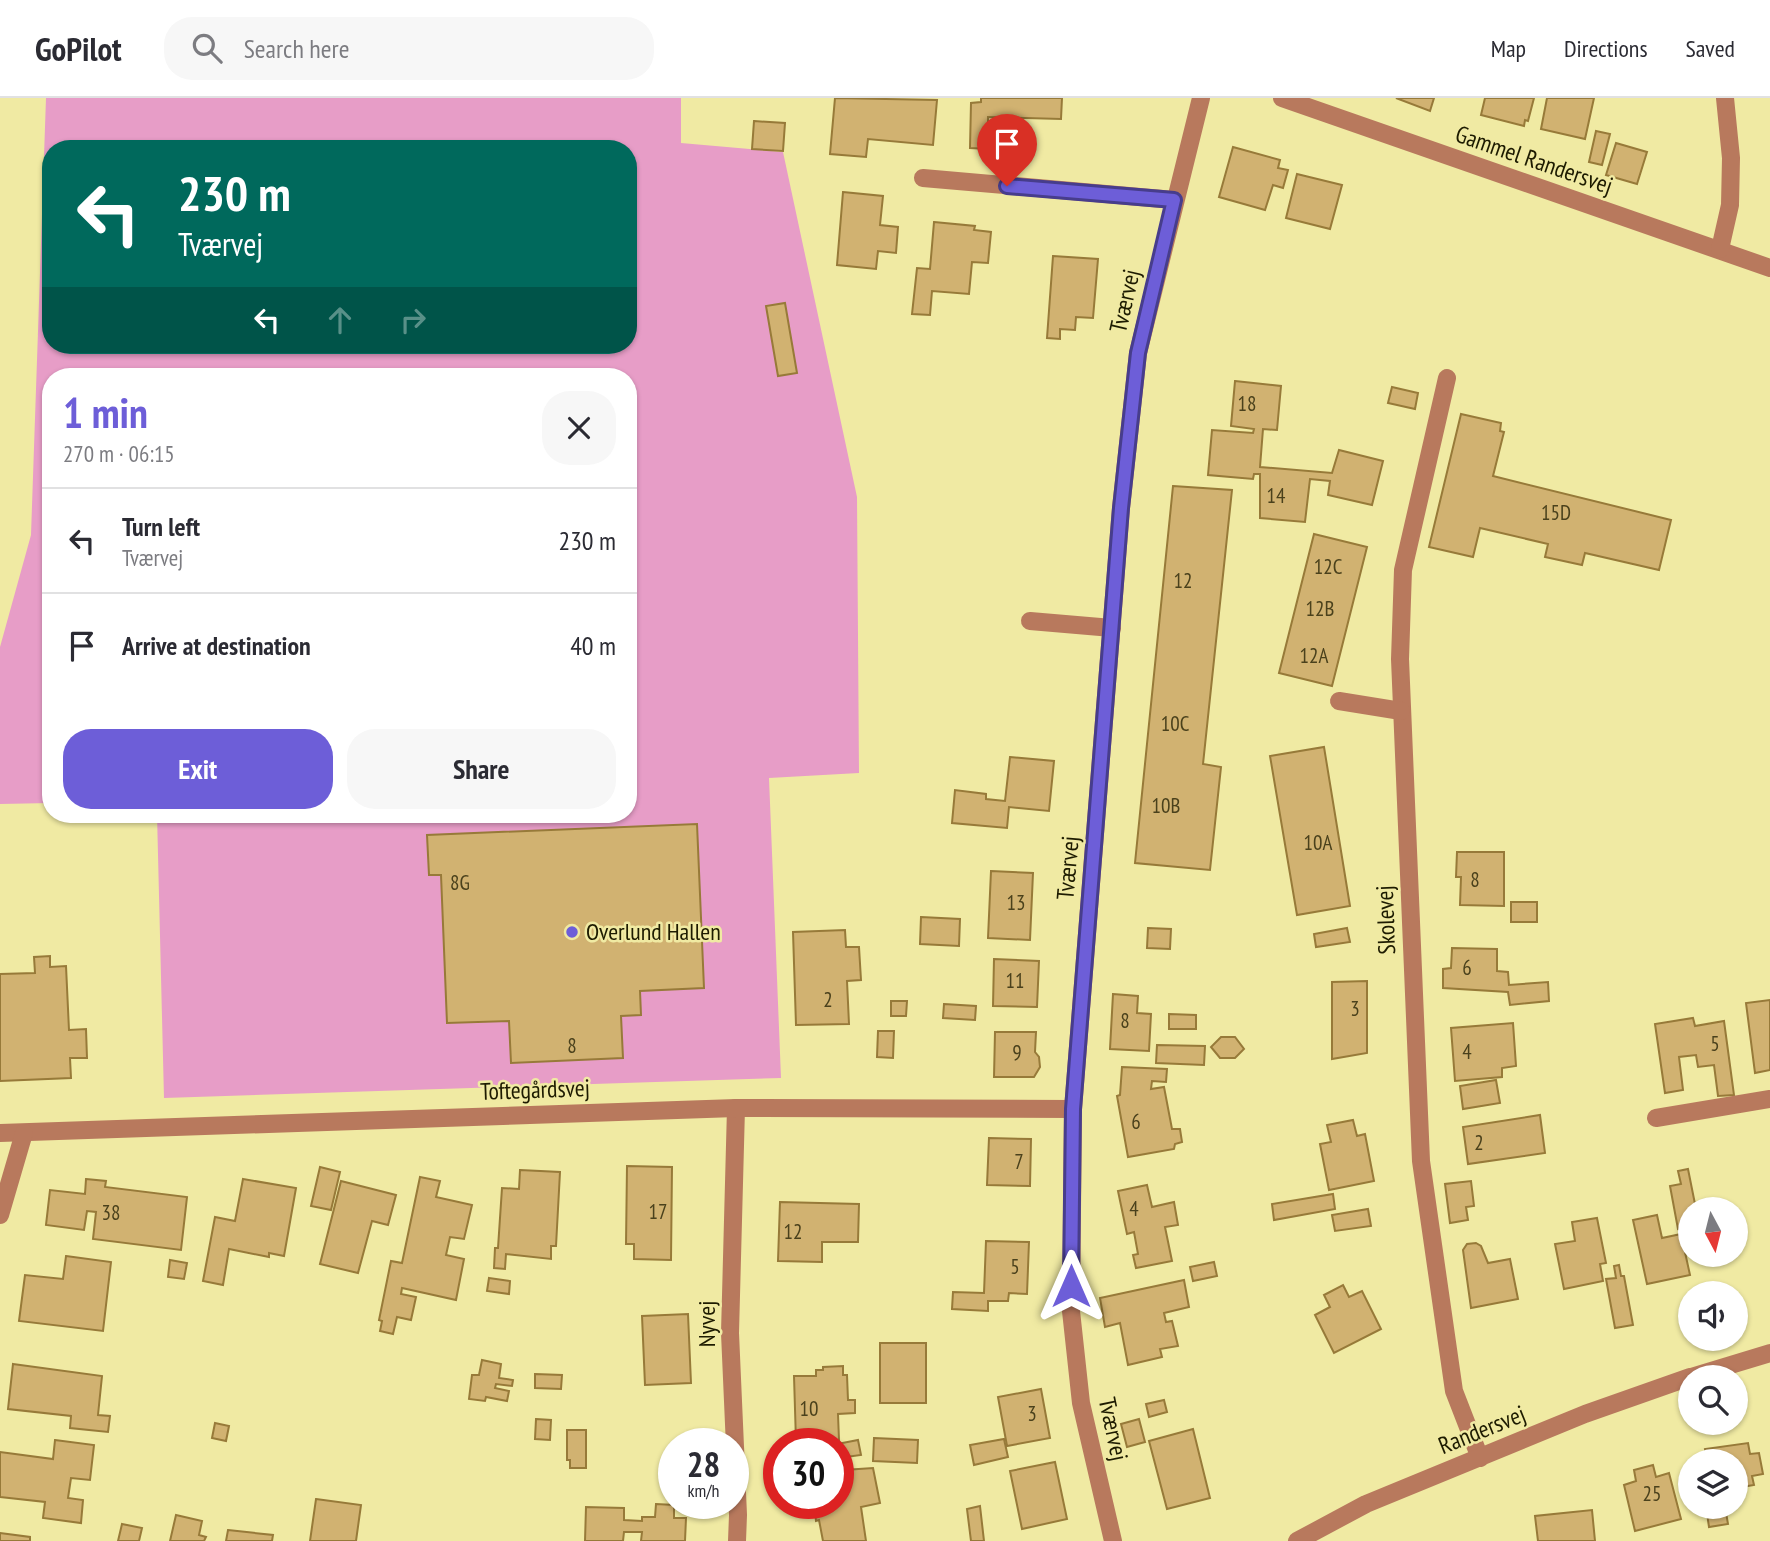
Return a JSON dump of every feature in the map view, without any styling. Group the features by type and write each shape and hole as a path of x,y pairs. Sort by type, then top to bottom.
{"street":[{"name":"Tværvej","path":"1113,1541 1081,1402 1071,1311 1073,1109 1121,508 1138,353 1201,98"},
{"name":"Gammel Randersvej","path":"1283,98 1770,268"},
{"path":"1720,249 1730,205 1731,158 1725,98"},
{"path":"923,178 1174,200"},
{"name":"Skolevej","path":"1447,378 1403,570 1399,659 1421,1161 1454,1391 1480,1458"},
{"path":"1030,621 1112,628"},
{"path":"1339,701 1402,711"},
{"path":"1656,1118 1770,1099"},
{"name":"Toftegårdsvej","path":"0,1133 736,1108 1073,1109"},
{"name":"Nyvej","path":"736,1108 730,1333 737,1541"},
{"path":"0,1215 24,1133"},
{"name":"Randersvej","path":"1730,1365 1770,1353"},
{"name":"Randersvej","path":"1297,1541 1366,1504 1585,1414 1678,1382"}],"shaded area":[{"path":"46,98 681,98 681,143 783,152 857,497 859,773 769,778 781,1078 164,1098 157,823 637,823 637,368 42,368 42,803 0,804 0,647 31,535 42,215 42,354 637,354 637,140 45,140"}],"building":[{"path":"835,98 937,100 933,145 868,139 866,157 830,154"},
{"path":"981,98 1062,98 1061,119 988,117 988,149 970,148 971,103 981,102"},
{"path":"1396,98 1434,98 1430,111"},
{"path":"1485,98 1534,98 1524,126 1481,115"},
{"path":"1547,98 1594,98 1585,139 1541,129"},
{"path":"754,121 785,123 783,151 752,149"},
{"path":"1596,131 1610,134 1602,165 1589,162"},
{"path":"1616,143 1647,152 1637,184 1606,175"},
{"path":"1233,147 1280,160 1278,168 1288,170 1283,188 1273,185 1265,210 1219,197"},
{"path":"1297,174 1342,185 1330,229 1286,218"},
{"path":"843,192 883,196 880,225 898,227 896,253 878,251 876,269 837,265"},
{"path":"934,222 975,226 974,230 991,232 988,263 972,262 969,294 932,291 930,315 912,314 917,268 930,269"},
{"path":"1053,256 1098,259 1093,318 1076,317 1075,330 1060,329 1060,339 1047,338"},
{"path":"785,303 797,373 778,376 766,306"},
{"path":"1235,381 1281,386 1277,430 1263,429 1260,467 1332,473 1339,450 1383,461 1372,505 1328,495 1330,481 1310,479 1305,522 1260,518 1260,474 1254,474 1253,479 1208,475 1212,430 1253,433 1254,429 1231,426"},
{"path":"1392,387 1418,393 1415,409 1388,403"},
{"path":"1461,414 1501,423 1500,431 1504,432 1493,476 1671,520 1659,570 1585,553 1582,565 1545,557 1548,544 1480,528 1473,557 1429,547"},
{"path":"1173,486 1232,490 1203,764 1221,767 1210,870 1135,863"},
{"path":"1314,534 1367,547 1332,686 1279,673"},
{"path":"1324,747 1350,906 1297,915 1270,756"},
{"path":"1010,757 1054,761 1049,811 1009,807 1007,828 952,823 955,790 986,794 986,799 1005,801"},
{"name":"Overlund Hallen","path":"697,824 704,988 640,991 641,1015 621,1016 623,1058 511,1063 509,1021 447,1023 441,875 429,875 427,835"},
{"path":"1457,852 1504,852 1504,906 1460,905 1461,877 1456,877"},
{"path":"991,871 1033,873 1030,940 988,938"},
{"path":"1511,902 1537,902 1537,922 1511,922"},
{"path":"921,917 960,919 959,946 920,944"},
{"path":"1148,928 1171,929 1170,949 1147,948"},
{"path":"1347,928 1350,942 1316,947 1314,934"},
{"path":"845,930 846,947 859,947 861,980 847,981 849,1024 796,1025 793,932"},
{"path":"1452,948 1497,949 1497,971 1508,972 1509,985 1548,982 1549,1001 1510,1005 1508,992 1443,988 1443,969 1451,968"},
{"path":"50,956 50,967 66,966 69,1030 86,1029 87,1058 70,1058 71,1078 0,1081 0,974 35,973 34,957"},
{"path":"994,959 1039,961 1037,1007 993,1006"},
{"path":"1367,981 1367,1053 1332,1059 1332,982"},
{"path":"1113,994 1138,996 1137,1013 1151,1014 1149,1051 1110,1049"},
{"path":"1770,1000 1770,1070 1755,1073 1746,1003"},
{"path":"891,1001 907,1001 906,1016 891,1016"},
{"path":"944,1004 976,1006 975,1020 943,1018"},
{"path":"1169,1014 1196,1015 1196,1029 1169,1029"},
{"path":"1693,1018 1695,1026 1724,1021 1734,1095 1718,1096 1714,1065 1698,1067 1696,1055 1679,1057 1683,1090 1665,1093 1655,1024"},
{"path":"1513,1023 1516,1066 1502,1068 1502,1077 1455,1081 1451,1028"},
{"path":"878,1031 894,1031 893,1058 877,1057"},
{"path":"995,1032 1036,1032 1035,1052 1039,1057 1040,1067 1034,1077 994,1077"},
{"path":"1221,1037 1235,1037 1244,1049 1235,1058 1220,1058 1211,1047"},
{"path":"1157,1045 1205,1046 1204,1065 1156,1063"},
{"path":"1122,1067 1167,1069 1166,1082 1152,1081 1151,1089 1164,1087 1172,1129 1180,1129 1182,1142 1175,1144 1174,1149 1128,1157 1117,1096 1120,1095"},
{"path":"1496,1080 1500,1103 1463,1109 1460,1086"},
{"path":"1540,1115 1545,1153 1468,1164 1463,1127"},
{"path":"1353,1120 1357,1136 1365,1134 1374,1181 1329,1190 1320,1144 1331,1142 1327,1125"},
{"path":"989,1138 1031,1139 1030,1186 987,1185"},
{"path":"627,1166 672,1167 671,1260 634,1259 634,1244 626,1244"},
{"path":"320,1167 340,1172 331,1210 311,1206"},
{"path":"1688,1169 1694,1197 1678,1197 1678,1229 1670,1186 1681,1184 1678,1171"},
{"path":"520,1170 560,1172 556,1246 551,1246 551,1259 506,1254 505,1269 494,1268 502,1188 519,1189"},
{"path":"420,1177 440,1181 436,1197 472,1205 464,1239 450,1237 446,1255 464,1259 456,1300 402,1288 401,1294 416,1297 411,1320 397,1317 393,1334 380,1331 382,1321 379,1320 391,1261 402,1263"},
{"path":"86,1179 106,1181 105,1187 187,1197 181,1250 93,1239 96,1212 87,1211 84,1230 46,1225 50,1190 85,1194"},
{"path":"243,1179 296,1188 284,1256 269,1253 269,1257 229,1249 223,1285 203,1281 215,1217 235,1221"},
{"path":"341,1181 396,1195 388,1225 372,1221 358,1273 320,1264"},
{"path":"1471,1181 1474,1206 1466,1207 1468,1220 1450,1223 1445,1184"},
{"path":"1147,1185 1152,1207 1174,1202 1178,1225 1165,1227 1172,1261 1136,1268 1133,1255 1138,1254 1134,1232 1127,1234 1118,1191"},
{"path":"1333,1194 1335,1209 1274,1220 1272,1204"},
{"path":"780,1202 859,1204 858,1242 822,1242 822,1262 778,1261"},
{"path":"1368,1209 1371,1226 1335,1231 1332,1215"},
{"path":"1657,1215 1662,1238 1678,1235 1678,1267 1688,1267 1690,1275 1647,1284 1633,1220"},
{"path":"1597,1218 1606,1263 1600,1264 1603,1281 1564,1289 1555,1244 1575,1241 1572,1222"},
{"path":"986,1241 1029,1242 1027,1294 1009,1293 1008,1301 988,1301 988,1311 952,1309 953,1292 984,1293"},
{"path":"1476,1243 1481,1246 1488,1263 1510,1259 1518,1299 1471,1308 1463,1250 1467,1244"},
{"path":"66,1256 111,1262 103,1331 19,1321 25,1275 63,1279"},
{"path":"170,1260 187,1263 184,1279 168,1277"},
{"path":"1214,1262 1217,1276 1193,1281 1190,1267"},
{"path":"1619,1265 1621,1276 1624,1276 1633,1325 1615,1328 1606,1279 1616,1278 1614,1266"},
{"path":"489,1278 510,1281 509,1294 487,1291"},
{"path":"1184,1280 1189,1307 1164,1313 1166,1322 1172,1321 1178,1346 1160,1349 1162,1357 1128,1365 1120,1323 1105,1327 1100,1298"},
{"path":"1343,1285 1349,1297 1362,1291 1381,1329 1334,1353 1315,1315 1330,1307 1324,1295"},
{"path":"688,1314 691,1383 645,1385 642,1316"},
{"path":"880,1343 926,1343 926,1403 880,1403"},
{"path":"482,1360 501,1364 499,1378 513,1380 512,1386 496,1384 495,1388 509,1391 507,1401 486,1397 485,1401 469,1399 472,1375 479,1375"},
{"path":"13,1364 102,1376 98,1415 110,1416 108,1432 70,1428 71,1416 8,1409"},
{"path":"843,1366 843,1375 847,1375 848,1400 855,1400 855,1413 838,1414 839,1428 796,1428 794,1376 816,1376 816,1370 823,1370 823,1367"},
{"path":"535,1374 562,1375 561,1389 535,1388"},
{"path":"1041,1389 1050,1438 1007,1446 998,1397"},
{"path":"1164,1400 1167,1412 1149,1417 1146,1404"},
{"path":"536,1419 551,1420 550,1440 535,1439"},
{"path":"1139,1419 1145,1442 1127,1447 1121,1424"},
{"path":"215,1423 229,1426 226,1441 212,1438"},
{"path":"1193,1429 1210,1498 1167,1509 1149,1441"},
{"path":"567,1430 586,1430 586,1468 570,1468 570,1460 567,1460"},
{"path":"874,1438 918,1440 917,1463 873,1461"},
{"path":"1004,1439 1008,1457 974,1465 970,1445"},
{"path":"55,1440 94,1445 90,1480 71,1478 68,1498 83,1500 81,1523 43,1518 45,1502 0,1497 0,1452 53,1459"},
{"path":"858,1440 861,1455 854,1456 854,1441"},
{"path":"1748,1443 1750,1454 1759,1453 1763,1474 1752,1476 1754,1485 1748,1486 1748,1449 1705,1449"},
{"path":"1055,1462 1067,1519 1022,1529 1010,1471"},
{"path":"1653,1465 1656,1477 1669,1473 1678,1508 1678,1519 1681,1519 1635,1531 1624,1485 1636,1481 1634,1470"},
{"path":"873,1468 880,1503 861,1507 866,1541 823,1541 819,1520 816,1519 854,1519 854,1469"},
{"path":"316,1499 361,1505 356,1541 310,1541"},
{"path":"658,1504 658,1519 686,1519 685,1541 641,1541 642,1532 624,1532 623,1541 585,1541 586,1507 624,1508 624,1520 642,1521 642,1517 655,1517"},
{"path":"980,1506 984,1541 971,1541 967,1509"},
{"path":"1592,1510 1595,1541 1538,1541 1535,1516"},
{"path":"176,1515 202,1521 199,1535 206,1537 204,1541 170,1541"},
{"path":"1708,1519 1727,1519 1728,1524 1709,1527"},
{"path":"122,1524 142,1528 139,1541 118,1541"},
{"path":"228,1530 273,1535 272,1541 226,1541"},
{"path":"0,1533 30,1537 30,1541 0,1541"}],"place":[{"name":"Overlund Hallen","path":"572,932"}],"route":[{"path":"1007,186 1174,200 1138,353 1121,508 1073,1109 1071,1286"}]}
